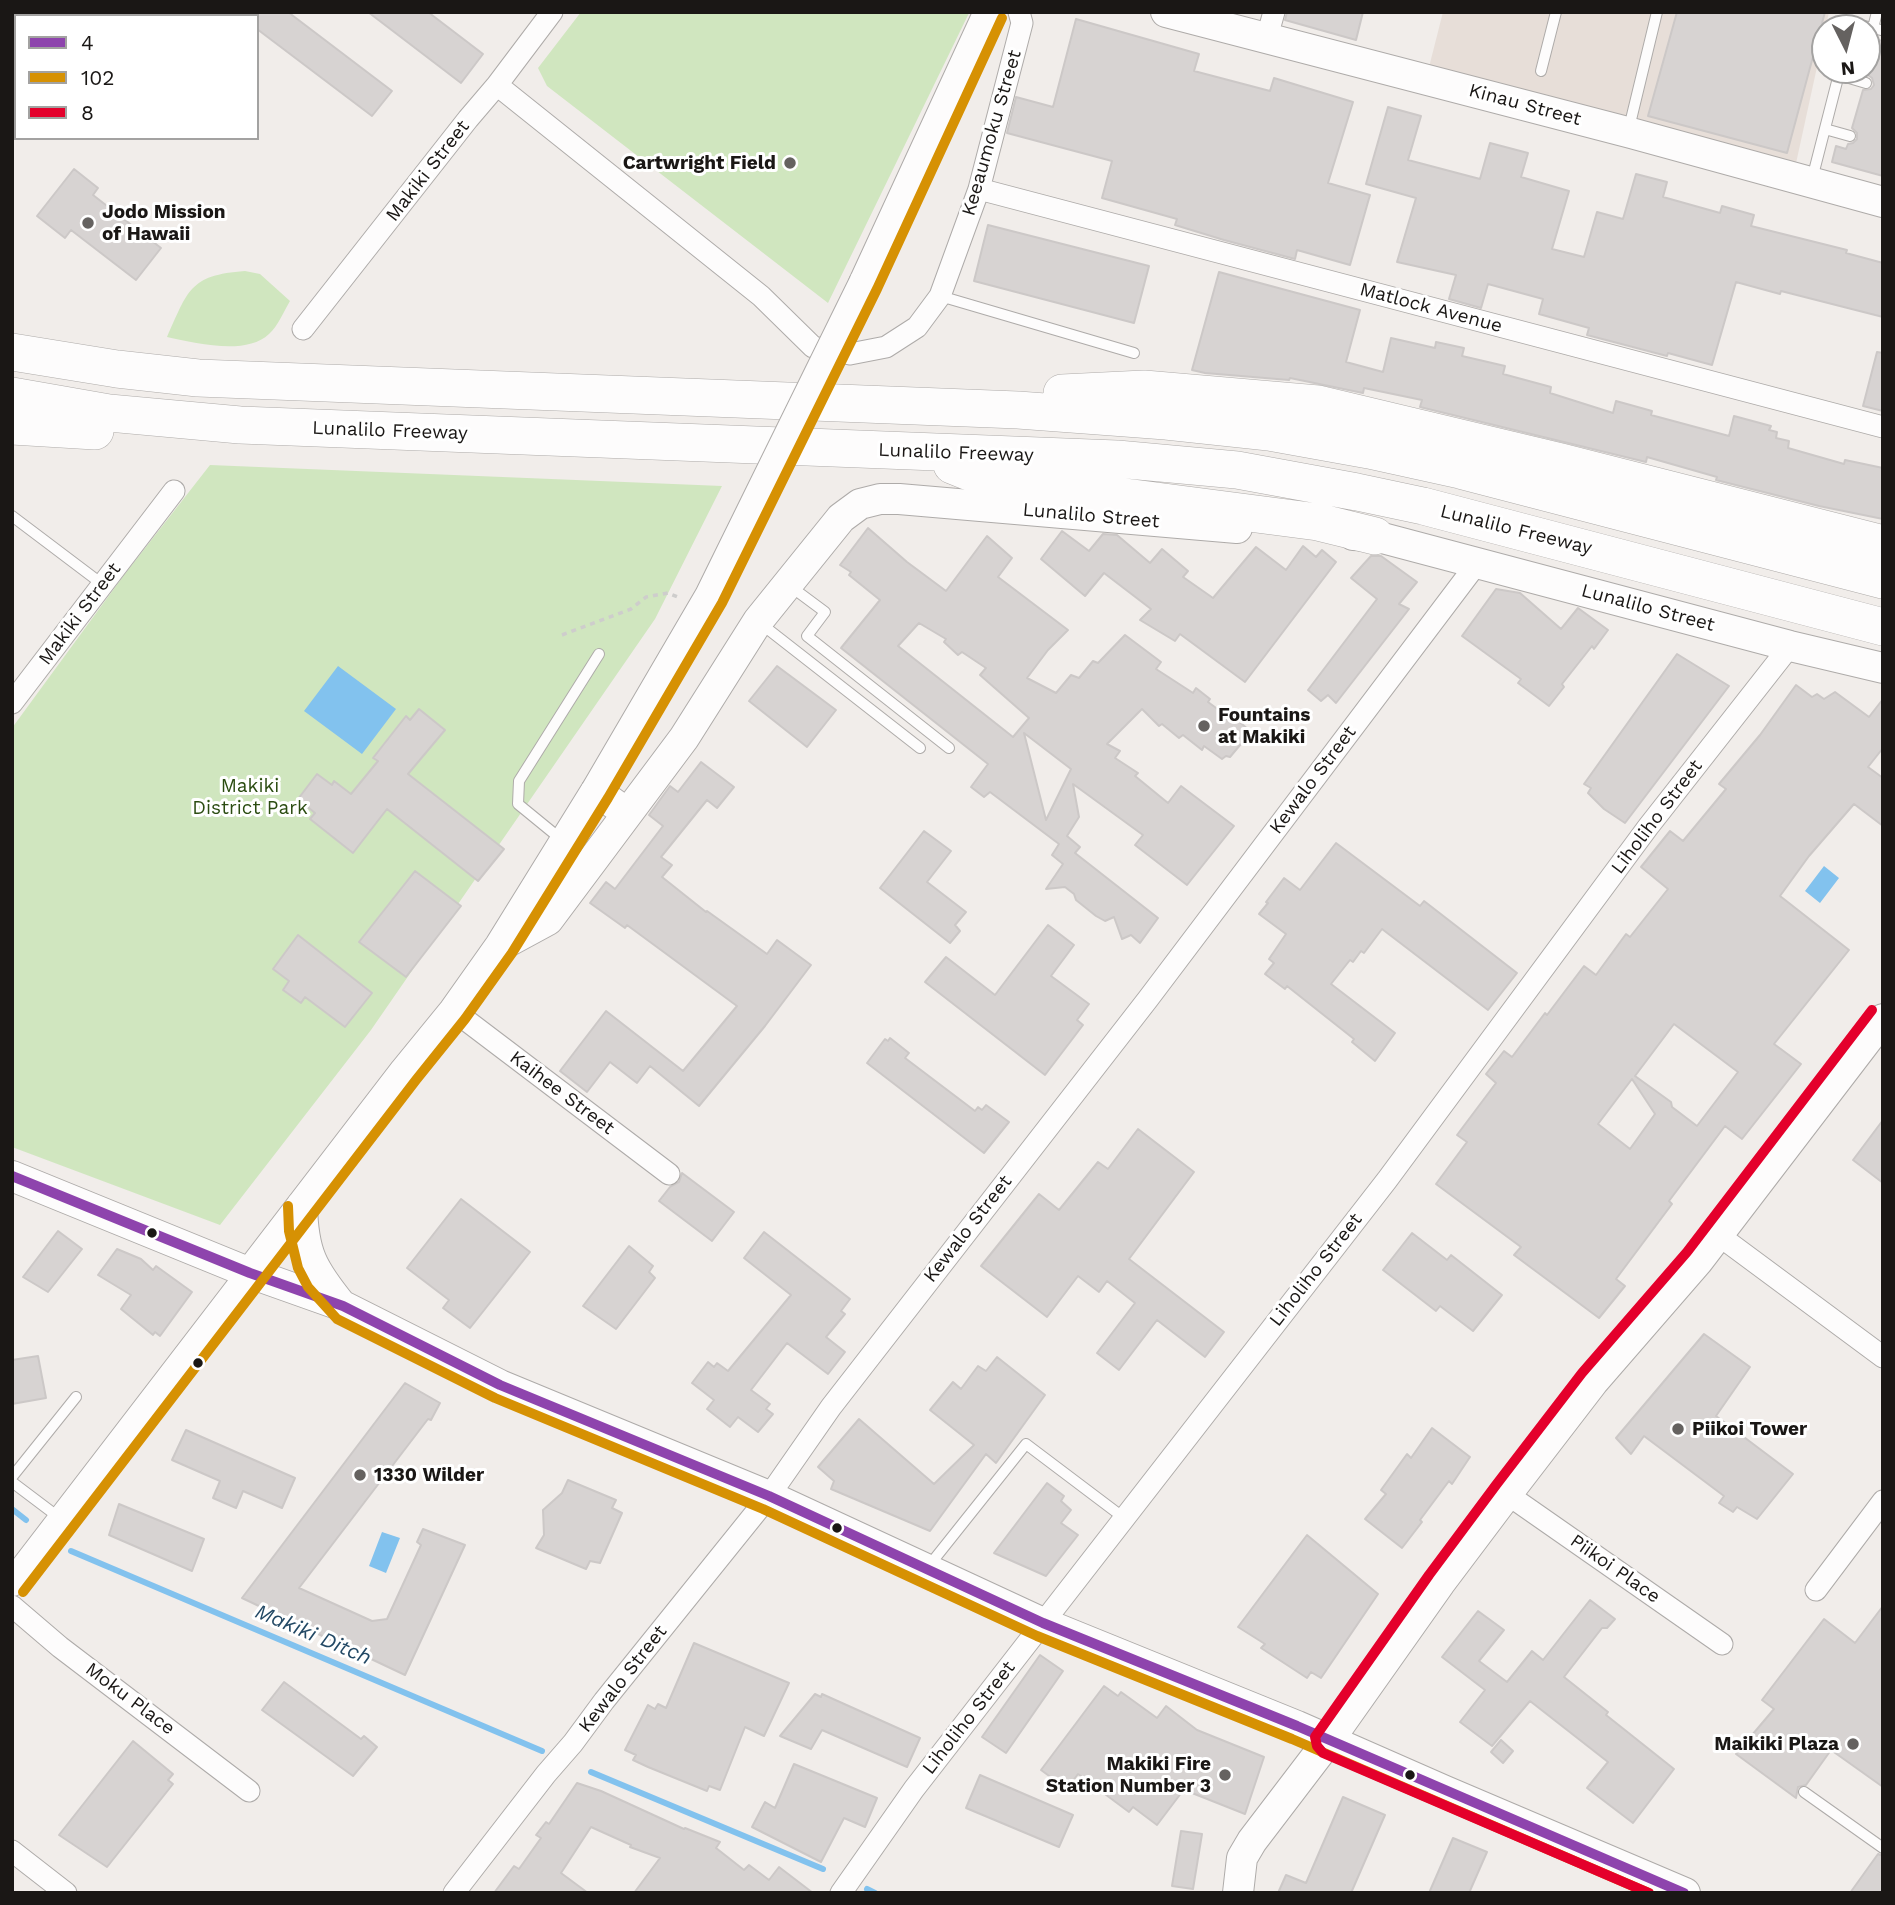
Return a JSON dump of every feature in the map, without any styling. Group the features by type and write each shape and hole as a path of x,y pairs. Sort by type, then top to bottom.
{"highway":[{"path":"12,330 198,378"},
{"path":"12,352 117,369 198,378 1032,411 1269,432 1460,470 1883,580"},
{"path":"864,403 1144,389 1318,404 1883,544"},
{"name":"Lunalilo Freeway","path":"12,396 109,413 240,425 1117,459 1237,470 1423,506 1883,627"},
{"path":"12,426 82,432 240,425"},
{"path":"921,453 987,479 1318,522 1375,536"}],"main road":[{"name":"Kinau Street","path":"1166,12 1270,25 1628,132 1883,202"},
{"name":"Keeaumoku Street","path":"250,1273 405,1071 454,1012 500,946 596,791 710,596 864,283 988,17"},
{"name":"Lunalilo Street","path":"500,946 548,920 684,738 758,621 787,584 841,518 860,504 880,499 1168,523 1375,536 1883,668"},
{"path":"596,791 628,813"},
{"path":"1238,1893 1242,1858 1252,1841 1329,1740 1440,1583 1593,1382 1698,1261 1883,1019"},
{"path":"12,1176 250,1273 343,1306 500,1385 769,1496 1043,1623 1329,1740 1685,1893"},
{"path":"302,1205 303,1228 311,1262 320,1279 343,1306"}],"street":[{"name":"Makiki Street","path":"303,329 468,119 498,85 552,12"},
{"name":"Keeaumoku Street","path":"498,85 761,296 813,346 850,354 886,347 917,327 940,296 979,189 1022,23 1019,12"},
{"name":"Matlock Avenue","path":"979,189 1883,427"},
{"name":"Makiki Street","path":"12,703 174,491"},
{"name":"Kewalo Street","path":"454,1893 769,1496 856,1374 1148,999 1478,562"},
{"name":"Liholiho Street","path":"841,1893 914,1789 1387,1180 1648,827 1790,646"},
{"name":"Kaihee Street","path":"454,1012 669,1174"},
{"path":"1717,1234 1883,1357"},
{"name":"Keeaumoku Street","path":"12,1583 250,1273"},
{"name":"Piikoi Place","path":"1507,1494 1723,1644"},
{"path":"1816,1590 1883,1501"},
{"name":"Moku Place","path":"12,1606 60,1647 249,1791"},
{"path":"12,1852 66,1893"}],"lane":[{"path":"1541,71 1556,12"},
{"path":"1628,132 1657,12"},
{"path":"1811,182 1836,84"},
{"path":"1825,129 1850,136"},
{"path":"940,296 1134,353"},
{"path":"12,516 102,584"},
{"path":"787,584 825,612 807,636 950,748"},
{"path":"758,621 920,748"},
{"path":"564,841 518,804 519,781 599,654"},
{"path":"61,1519 12,1479 76,1397"},
{"path":"926,1569 1026,1444 1124,1518"},
{"path":"1804,1792 1883,1848"}],"path":[{"path":"562,635 631,610 646,597 668,593"}],"shaded area":[{"path":"1443,12 1829,12 1811,14 1811,84 1813,84 1793,177 1426,79"}],"green space":[{"name":"Cartwright Field","path":"581,12 969,13 828,303 547,86 538,68"},
{"path":"245,271 260,274 290,301 269,334 259,341 234,346 167,337 180,308 193,288 212,277"},
{"name":"Makiki District Park","path":"210,465 722,486 655,619 371,1030 220,1225 12,1147 12,728 124,575"}],"water":[{"path":"338,666 396,709 362,754 304,711"},
{"path":"1824,866 1839,878 1820,903 1805,891"},
{"path":"382,1532 400,1538 386,1573 369,1566"}],"building":[{"path":"288,12 392,91 372,116 259,31 257,14"},
{"path":"368,12 428,12 483,54 461,83"},
{"path":"1287,12 1363,12 1356,40 1285,20"},
{"path":"1677,12 1825,12 1811,14 1811,64 1787,153 1648,116"},
{"path":"1076,19 1199,54 1194,71 1270,91 1274,78 1353,102 1328,183 1370,195 1350,265 1297,250 1295,259 1224,240 1175,225 1177,219 1102,198 1112,161 1007,133 1016,97 1053,107"},
{"path":"1881,41 1883,176 1832,162 1836,146 1846,149 1848,144 1857,139 1857,133 1852,128 1863,90 1871,89 1874,85 1881,84"},
{"path":"1388,107 1421,116 1408,160 1480,179 1490,143 1528,153 1521,177 1569,191 1552,249 1584,257 1597,212 1623,219 1636,174 1667,182 1663,197 1720,213 1722,206 1754,215 1751,226 1847,250 1846,253 1883,263 1883,317 1736,282 1712,365 1587,335 1589,328 1539,314 1543,299 1488,284 1481,308 1449,299 1456,275 1397,262 1416,198 1366,184"},
{"name":"Jodo Mission of Hawaii","path":"74,169 98,188 93,195 161,248 136,280 71,230 65,238 37,216"},
{"path":"988,225 1149,266 1134,323 974,281"},
{"path":"1219,272 1360,310 1346,362 1383,372 1391,338 1435,348 1436,342 1464,348 1462,356 1505,366 1503,374 1551,387 1550,393 1613,413 1616,401 1652,411 1651,415 1729,436 1734,416 1771,426 1769,430 1777,432 1776,438 1789,441 1788,448 1844,464 1845,460 1883,468 1883,519 1716,480 1717,477 1647,457 1646,462 1420,407 1422,400 1364,388 1363,393 1290,378 1192,370"},
{"path":"1877,352 1883,353 1883,411 1863,406"},
{"path":"868,528 946,591 987,536 1012,558 998,577 1068,630 1048,650 1027,678 1056,693 1071,675 1079,678 1093,661 1098,663 1125,635 1161,662 1156,669 1193,693 1196,688 1210,699 1208,702 1231,719 1233,716 1251,732 1230,757 1222,759 1204,746 1202,750 1183,735 1179,738 1162,724 1159,726 1142,709 1107,744 1120,751 1115,758 1138,773 1135,776 1168,803 1181,786 1234,826 1187,885 1135,845 1143,835 1073,784 1079,817 1067,836 1080,847 1075,853 1158,918 1140,943 1131,935 1122,939 1114,917 1105,921 1096,916 1065,887 1046,889 1063,864 1052,855 1059,844 990,792 984,797 971,787 988,764 841,648 880,600 840,565","holes":["919,623 946,639 944,642 958,655 962,652 986,668 980,675 1029,718 1013,737 898,646","1024,733 1071,769 1046,820"]},
{"path":"1062,531 1089,551 1103,534 1117,535 1150,563 1162,549 1188,571 1183,577 1213,598 1256,547 1286,570 1303,546 1316,557 1322,550 1336,562 1245,682 1180,634 1175,641 1140,620 1151,609 1104,573 1085,596 1041,559"},
{"path":"1371,556 1381,556 1417,582 1399,604 1409,609 1336,703 1328,695 1321,701 1308,690 1377,599 1351,578"},
{"path":"1496,589 1520,593 1561,629 1578,608 1608,630 1562,684 1564,687 1549,706 1518,683 1521,679 1462,636"},
{"path":"1677,654 1729,686 1625,823 1604,809 1588,793 1591,788 1584,784"},
{"path":"777,666 836,710 807,747 749,701"},
{"path":"1796,685 1812,697 1817,694 1824,699 1835,692 1869,717 1883,699 1883,748 1868,767 1883,778 1883,826 1854,804 1809,856 1780,896 1849,950 1774,1044 1801,1064 1742,1139 1725,1126 1616,1279 1625,1286 1599,1318 1514,1255 1521,1247 1436,1184 1467,1142 1457,1135 1496,1083 1486,1074 1504,1051 1512,1057 1584,966 1596,975 1626,934 1630,937 1668,889 1641,867 1670,831 1683,841 1726,789 1719,784 1760,735","holes":["1674,1024 1738,1072 1697,1126 1672,1107 1671,1102 1635,1076","1632,1079 1655,1114 1630,1149 1598,1124"]},
{"path":"419,709 445,730 408,774 504,849 478,881 387,809 353,853 310,819 315,813 298,799 317,774 332,785 334,781 351,794 378,761 373,758 406,716 410,720"},
{"path":"701,762 734,787 717,808 707,800 661,857 672,865 662,877 706,912 767,954 777,940 811,965 699,1106 650,1066 637,1083 610,1062 587,1092 560,1071 606,1011 683,1071 737,1006 627,925 625,928 590,903 606,882 615,889 663,826 649,815 670,786 678,792"},
{"path":"924,831 951,851 927,882 966,912 955,925 960,931 950,943 880,888"},
{"path":"1336,843 1420,906 1424,901 1517,973 1488,1010 1382,929 1364,953 1361,951 1353,962 1350,960 1331,984 1395,1033 1375,1061 1352,1042 1354,1039 1287,986 1285,989 1265,974 1274,963 1269,959 1286,934 1259,914 1284,878 1300,890"},
{"path":"415,871 461,906 406,977 359,942"},
{"path":"1048,925 1074,945 1051,976 1089,1004 1077,1020 1083,1025 1045,1075 925,982 946,957 995,995"},
{"path":"298,935 372,993 345,1027 305,997 301,1003 283,990 289,981 273,969"},
{"path":"890,1038 909,1053 905,1058 975,1111 978,1107 982,1110 986,1105 1009,1122 984,1153 867,1063 885,1039 888,1041"},
{"path":"1883,1120 1883,1183 1853,1160"},
{"path":"1138,1129 1194,1172 1129,1259 1224,1332 1205,1357 1157,1320 1119,1370 1097,1353 1135,1303 1107,1281 1099,1292 1078,1276 1047,1317 981,1266 1039,1194 1059,1210 1098,1162 1108,1169"},
{"path":"682,1173 734,1212 712,1241 659,1201 670,1187 679,1182"},
{"path":"461,1199 530,1252 470,1328 443,1308 449,1300 407,1268"},
{"path":"58,1231 82,1249 48,1292 23,1277"},
{"path":"764,1232 850,1299 841,1311 845,1314 826,1337 845,1352 828,1374 787,1343 751,1390 770,1404 766,1409 773,1414 758,1432 738,1417 730,1427 707,1409 714,1400 692,1383 708,1362 714,1367 717,1363 728,1371 791,1295 744,1258"},
{"path":"1412,1233 1447,1260 1451,1255 1502,1295 1473,1331 1440,1306 1436,1311 1383,1270"},
{"path":"629,1246 653,1266 649,1272 655,1278 616,1329 583,1306"},
{"path":"117,1249 141,1259 153,1270 156,1266 192,1292 160,1336 155,1332 153,1335 121,1309 131,1295 98,1275"},
{"name":"Piikoi Tower","path":"1704,1334 1750,1367 1716,1416 1793,1474 1757,1519 1737,1507 1733,1512 1719,1503 1724,1496 1644,1436 1631,1454 1616,1438"},
{"path":"38,1356 46,1398 12,1404 12,1360"},
{"path":"997,1357 1045,1395 996,1463 986,1454 930,1531 831,1489 834,1481 818,1467 859,1419 934,1484 974,1445 930,1410 953,1382 961,1389 978,1366 986,1371"},
{"name":"1330 Wilder","path":"405,1383 440,1403 431,1420 428,1419 299,1588 372,1621 387,1619 421,1545 417,1542 423,1529 465,1545 405,1675 242,1598"},
{"path":"1432,1428 1470,1457 1452,1484 1449,1481 1402,1548 1365,1519 1386,1494 1381,1490 1407,1454 1411,1458"},
{"path":"186,1430 295,1478 282,1508 243,1491 236,1508 213,1498 220,1481 172,1460"},
{"path":"568,1480 616,1500 612,1508 622,1513 600,1563 590,1561 586,1569 536,1548 544,1535 543,1510 562,1493"},
{"path":"1047,1483 1064,1496 1061,1501 1071,1510 1061,1523 1078,1535 1046,1576 994,1553"},
{"path":"119,1504 204,1539 192,1571 109,1535"},
{"path":"1307,1535 1378,1594 1321,1678 1311,1672 1307,1678 1261,1648 1265,1644 1238,1627"},
{"path":"1590,1600 1615,1619 1607,1628 1602,1628 1564,1677 1608,1712 1606,1715 1674,1769 1633,1823 1587,1788 1608,1762 1530,1701 1492,1746 1460,1722 1485,1690 1442,1657 1478,1611 1504,1630 1479,1661 1507,1682 1532,1651 1543,1660"},
{"name":"Maikiki Plaza","path":"1883,1606 1883,1787 1831,1750 1806,1785 1798,1787 1796,1798 1736,1754 1774,1709 1762,1700 1824,1619 1855,1643"},
{"path":"694,1643 789,1683 764,1736 745,1727 720,1790 709,1786 707,1791 648,1767 633,1760 636,1755 625,1750 648,1705 655,1709 658,1704 666,1708"},
{"path":"1040,1655 1063,1671 1006,1753 982,1737"},
{"path":"284,1682 361,1739 364,1736 377,1747 353,1776 262,1710"},
{"path":"1104,1686 1118,1696 1121,1692 1157,1718 1166,1706 1197,1730 1264,1757 1245,1814 1187,1791 1188,1784 1157,1825 1133,1807 1129,1812 1078,1774 1067,1789 1041,1770"},
{"path":"815,1694 821,1697 822,1694 920,1738 907,1767 822,1730 811,1749 780,1736"},
{"path":"1501,1740 1513,1751 1503,1763 1491,1752"},
{"path":"133,1741 173,1774 168,1780 173,1784 107,1867 59,1835"},
{"path":"794,1764 877,1798 865,1827 844,1818 821,1862 752,1827 765,1802 775,1808"},
{"path":"980,1775 1073,1815 1059,1847 966,1808"},
{"path":"577,1783 720,1842 716,1848 744,1870 749,1865 769,1880 779,1867 813,1893 634,1893 660,1858 630,1847 631,1845 591,1827 561,1873 588,1893 494,1893 514,1866 519,1869 541,1838 536,1835 546,1822 549,1824"},
{"path":"1343,1797 1385,1815 1351,1893 1278,1893 1286,1875 1306,1883"},
{"path":"1181,1831 1202,1834 1193,1889 1172,1886"},
{"path":"1453,1838 1487,1852 1469,1893 1429,1893"},
{"path":"1878,1854 1883,1856 1883,1893 1850,1893"}],"waterway":[{"name":"Makiki Ditch","path":"12,1509 26,1520"},
{"name":"Makiki Ditch","path":"71,1551 542,1751"},
{"name":"Makiki Ditch","path":"591,1772 823,1869"},
{"name":"Makiki Ditch","path":"867,1889 875,1893"}],"transit line":[{"name":"102","path":"23,1592 465,1019 512,953 608,798 722,603 877,289 1002,18"},
{"name":"8","path":"1649,1893 1323,1753 1317,1746 1315,1737 1496,1485 1582,1373 1687,1252 1872,1010"},
{"name":"4","path":"12,1176 250,1273 343,1306 500,1385 769,1496 1043,1623 1297,1726 1684,1893"},
{"name":"102","path":"288,1206 289,1231 298,1268 308,1287 337,1319 495,1398 763,1509 1037,1636 1292,1739 1649,1893"}],"place":[{"name":"Cartwright Field","path":"790,163"},
{"name":"Jodo Mission of Hawaii","path":"88,223"},
{"name":"Fountains at Makiki","path":"1204,726"},
{"name":"Piikoi Tower","path":"1678,1429"},
{"name":"1330 Wilder","path":"360,1475"},
{"name":"Maikiki Plaza","path":"1853,1744"},
{"name":"Makiki Fire Station Number 3","path":"1225,1775"}]}
